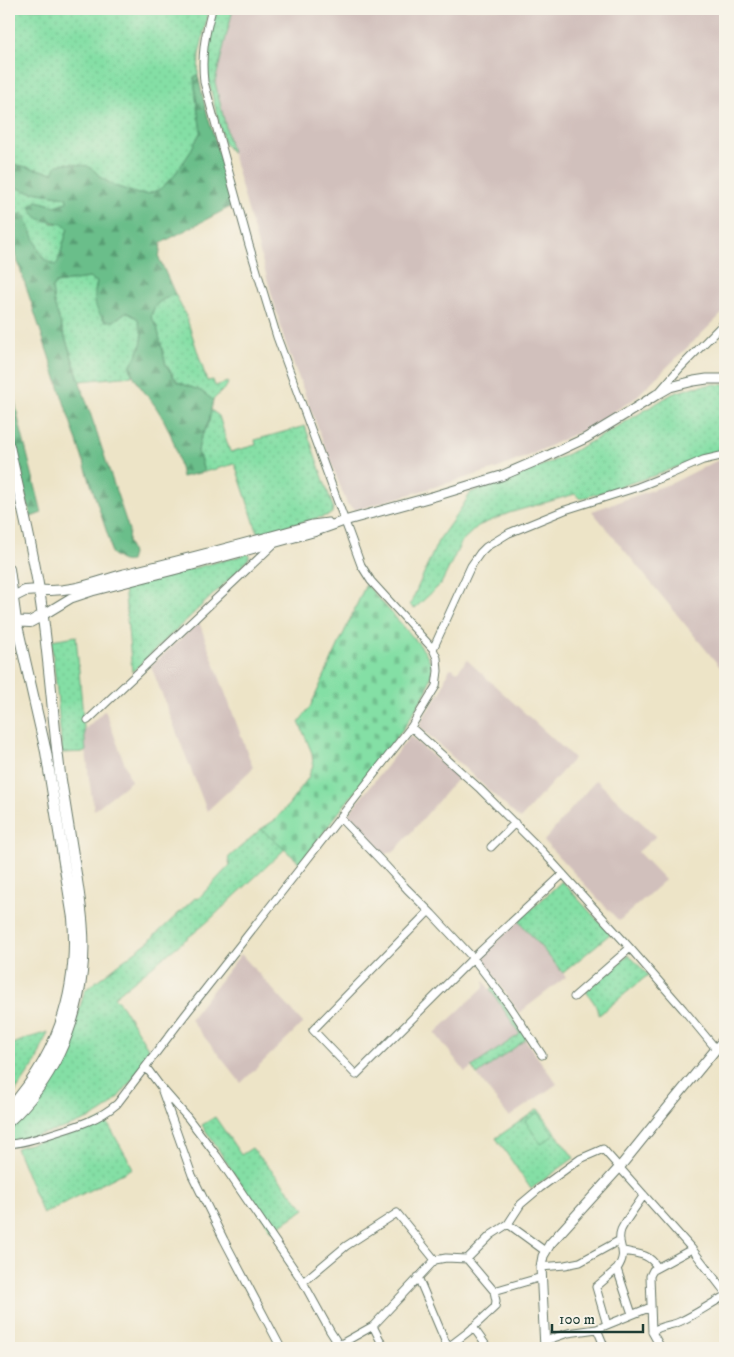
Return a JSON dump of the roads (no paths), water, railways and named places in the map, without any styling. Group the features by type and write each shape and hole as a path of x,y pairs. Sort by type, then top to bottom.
{"main road":[{"path":"9,446 30,538 43,615 60,772 82,914 84,952 76,1008 64,1040 41,1084 9,1121"},
{"path":"9,569 12,621 46,752 73,918 75,946 70,992 60,1026 46,1058 36,1075 9,1109"},
{"path":"11,598 25,591 39,590"},
{"path":"12,621 30,622 43,615"}],"street":[{"path":"9,1144 33,1140 85,1123 102,1115 117,1104 411,728 436,686 438,676 438,664 433,649 370,582 361,565 277,337 204,82 202,65 206,31 212,9"},
{"path":"656,395 725,322"},
{"path":"43,615 60,603 79,594 275,543 344,521 452,491 522,468 586,438 670,388 706,379 725,379"},
{"path":"433,649 471,566 486,547 509,533 565,510 638,487 703,460 725,455"},
{"path":"39,590 70,590 312,525 344,521"},
{"path":"88,720 275,543"},
{"path":"411,728 515,823 630,948 716,1049"},
{"path":"340,818 474,958 509,1005 542,1055"},
{"path":"491,847 515,823"},
{"path":"429,911 313,1030 356,1075 474,958 563,874"},
{"path":"574,996 630,948"},
{"path":"651,1307 597,1330 568,1333 545,1345 541,1266 544,1251 620,1168 725,1038"},
{"path":"146,1066 217,1156 303,1282 339,1345 373,1326 418,1277 435,1260 446,1258 467,1259 494,1291 496,1302 494,1307 448,1348 418,1277"},
{"path":"160,1086 192,1175 281,1348"},
{"path":"467,1259 491,1234 508,1224 524,1200 580,1159 602,1149 692,1249 725,1294 682,1321 652,1332"},
{"path":"607,1325 596,1287 618,1268 623,1259 620,1240 621,1230 644,1195"},
{"path":"303,1282 346,1246 397,1213 435,1260"},
{"path":"508,1224 544,1251"},
{"path":"541,1266 580,1262 620,1240"},
{"path":"661,1348 652,1332 650,1276 657,1267 692,1249"},
{"path":"623,1251 649,1257 657,1267"},
{"path":"618,1268 632,1314"},
{"path":"494,1291 542,1276"},
{"path":"373,1326 376,1335 386,1348"},
{"path":"473,1327 488,1348"},
{"path":"597,1330 604,1348"}]}
